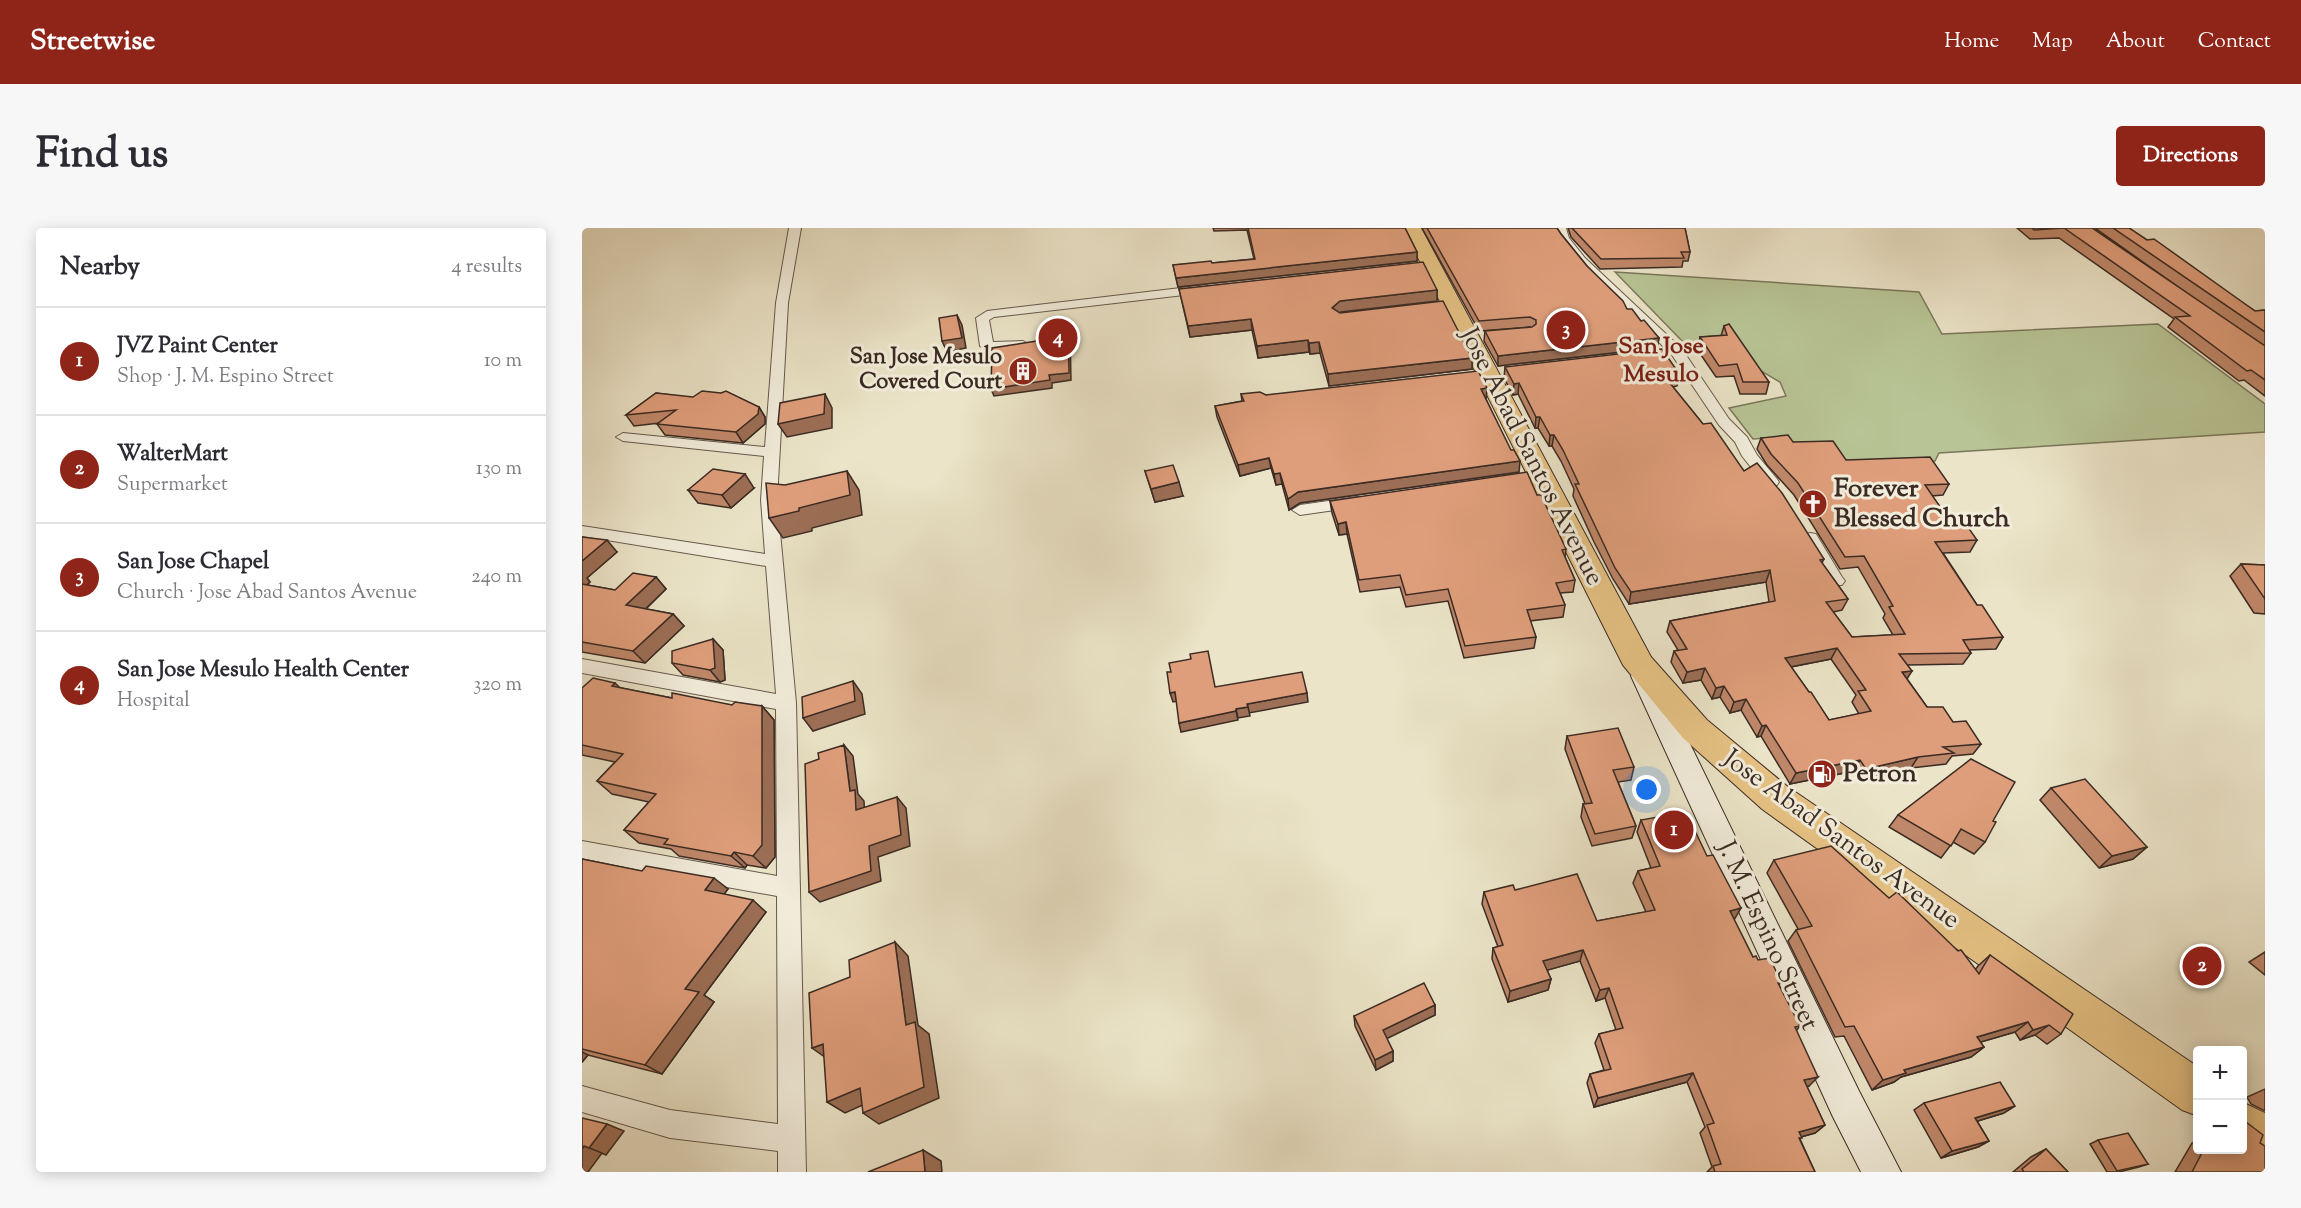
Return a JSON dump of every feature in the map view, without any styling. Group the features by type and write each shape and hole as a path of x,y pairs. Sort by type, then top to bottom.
{"highway":[{"name":"Jose Abad Santos Avenue","path":"1412,228 1427,266 1447,306 1489,372 1535,477 1639,665 1695,729 1775,798 2193,1091"},
{"path":"2247,1128 2265,1141"}],"main road":[{"name":"J. M. Espino Street","path":"1639,665 1846,1104 1882,1172"}],"street":[{"path":"792,1172 786,703 769,500 782,303 795,228"},
{"path":"1560,228 1564,239 1581,260 1677,352 1724,422 1742,440 1780,493"},
{"path":"1029,345 987,346 982,318 991,314 1220,288"},
{"path":"1653,355 1677,352"},
{"path":"623,437 771,452"},
{"path":"1300,510 1369,501"},
{"path":"1801,523 1836,580"},
{"path":"582,531 773,561"},
{"path":"582,666 786,703"},
{"path":"582,851 789,888"},
{"path":"582,1099 670,1124 791,1139"}],"green space":[{"path":"1615,272 1919,292 1942,334 2158,324 2265,404 2265,432 1939,453 1935,461 1874,464 1832,462 1812,457 1795,449 1781,437 1753,439 1729,408 1786,396 1780,382 1756,368 1731,341 1684,343"}],"building":[{"path":"1248,228 1405,228 1417,252 1176,278 1173,265 1255,259"},
{"path":"1427,228 1557,228 1587,266 1623,301 1627,309 1632,309 1641,321 1644,320 1659,338 1498,356 1485,331 1532,327 1536,324 1536,320 1530,317 1479,321"},
{"path":"1572,228 1685,228 1690,252 1681,252 1684,258 1601,259"},
{"path":"2032,228 2064,228 2034,230"},
{"path":"2064,228 2092,228 2265,346 2265,380 2251,370 2247,371 2175,317 2190,316"},
{"path":"2113,228 2129,228 2147,240 2154,239 2255,311 2265,310 2265,332"},
{"path":"1423,262 1437,290 1340,301 1332,308 1340,313 1443,301 1472,358 1328,374 1319,342 1309,343 1308,340 1257,346 1251,319 1188,326 1179,289"},
{"path":"957,315 962,338 942,341 939,318"},
{"path":"1068,324 1069,373 1049,375 1050,380 991,389 992,348 1043,340 1043,327"},
{"path":"1729,324 1769,382 1743,382 1737,364 1719,366 1700,337 1727,335 1724,326"},
{"path":"1662,349 1680,375 1665,377 1703,424 1711,423 1744,471 1757,463 1782,493 1824,559 1820,560 1848,599 1826,602 1852,637 1905,634 1889,607 1893,606 1864,556 1845,557 1798,483 1771,454 1761,438 1788,435 1793,442 1833,441 1846,460 1930,457 1949,484 1925,485 1952,524 1965,523 1977,540 1935,542 1977,605 1982,605 2003,637 1963,640 1971,653 1899,654 1912,671 1902,672 1927,707 1943,707 1953,722 1966,721 1981,744 1943,747 1954,753 1918,757 1866,769 1860,760 1796,773 1766,725 1762,726 1746,699 1734,702 1724,686 1716,688 1705,668 1687,672 1674,651 1687,649 1670,621 1775,601 1770,570 1631,592 1615,568 1575,484 1579,484 1563,450 1554,435 1550,435 1540,417 1536,417 1519,383 1514,384 1505,367","holes":["1837,648 1866,690 1858,691 1871,711 1829,720 1785,658"]},
{"path":"1478,371 1487,388 1481,389 1511,450 1514,450 1520,461 1298,492 1288,499 1280,473 1274,474 1269,458 1238,465 1215,406 1244,401 1241,394 1260,392 1266,395"},
{"path":"702,391 721,393 726,391 759,407 758,414 736,432 657,424 676,410 626,415 656,393 693,397"},
{"path":"825,394 824,414 778,424 780,403"},
{"path":"1173,465 1179,482 1151,489 1145,471"},
{"path":"713,469 745,474 722,495 688,490"},
{"path":"847,471 850,495 769,518 766,483 785,485"},
{"path":"1527,472 1537,495 1541,495 1566,549 1562,550 1575,580 1556,583 1565,605 1527,610 1536,637 1465,646 1448,589 1406,595 1400,575 1359,580 1346,522 1338,524 1330,501"},
{"path":"582,537 607,540 582,561"},
{"path":"2241,564 2265,565 2265,599"},
{"path":"633,573 656,577 626,605 673,614 633,651 582,642 582,584 615,590"},
{"path":"713,639 715,668 710,670 672,663 672,651"},
{"path":"1208,651 1215,687 1302,672 1307,693 1247,704 1248,707 1236,709 1236,711 1179,723 1175,692 1170,693 1167,672 1171,672 1169,663 1191,659 1190,654"},
{"path":"593,678 615,683 612,686 672,698 672,693 732,705 735,702 762,706 762,845 753,856 734,852 731,856 664,844 668,839 624,830 656,794 597,781 623,754 582,745 582,688"},
{"path":"853,681 855,701 803,718 802,697"},
{"path":"1618,728 1634,767 1613,770 1636,826 1595,834 1583,804 1592,803 1567,736"},
{"path":"844,745 850,791 855,790 856,810 897,797 901,835 869,846 871,871 809,892 805,764 819,759 818,753"},
{"path":"1971,759 2015,782 1993,821 1996,822 1985,842 1961,829 1951,846 1898,815"},
{"path":"2085,779 2147,847 2112,856 2051,788"},
{"path":"1686,812 1707,856 1713,855 1741,908 1730,911 1753,957 1756,956 1758,960 1770,958 1781,982 1778,983 1800,1026 1795,1027 1818,1077 1804,1080 1825,1125 1799,1132 1802,1138 1799,1138 1815,1172 1715,1172 1713,1166 1721,1164 1707,1125 1714,1123 1693,1073 1598,1098 1590,1074 1611,1069 1599,1034 1623,1028 1609,988 1600,990 1583,950 1543,961 1551,979 1510,991 1493,948 1503,945 1484,892 1513,885 1515,890 1577,874 1597,921 1655,910 1638,871 1660,866 1641,820"},
{"path":"1831,846 1889,898 1897,892 1958,951 1961,950 1979,974 1990,955 2073,1014 2061,1034 2049,1025 2033,1030 2028,1022 1977,1037 1984,1047 1904,1070 1906,1073 1883,1080 1854,1026 1845,1027 1796,930 1812,926 1774,860"},
{"path":"582,859 642,871 646,866 714,878 705,890 753,900 685,989 699,992 645,1065 582,1049"},
{"path":"895,942 906,1025 915,1022 924,1087 863,1113 860,1088 827,1102 823,1044 812,1048 809,993 850,977 849,960"},
{"path":"1424,983 1435,1005 1383,1030 1393,1051 1375,1060 1354,1016"},
{"path":"2000,1082 2015,1106 1975,1118 1989,1141 1952,1151 1924,1103"},
{"path":"582,1118 607,1124 589,1148 584,1146 582,1149"},
{"path":"2247,1123 2263,1135 2260,1143 2265,1146 2265,1172 2192,1172 2201,1154 2247,1154"},
{"path":"2128,1133 2148,1164 2117,1171 2098,1140"},
{"path":"2046,1149 2068,1172 2024,1172 2022,1169"},
{"path":"923,1150 925,1172 868,1172"}],"place":[{"name":"San Jose Chapel","path":"1566,330"},
{"name":"San Jose Mesulo Health Center","path":"1058,338"},
{"name":"San Jose Mesulo Covered Court","path":"1023,371"},
{"name":"Forever Blessed Church","path":"1813,504"},
{"name":"Petron","path":"1822,774"},
{"name":"JVZ Paint Center","path":"1674,830"},
{"name":"WalterMart","path":"2202,966"}],"district":[{"name":"San Jose Mesulo","path":"1661,361"}]}
